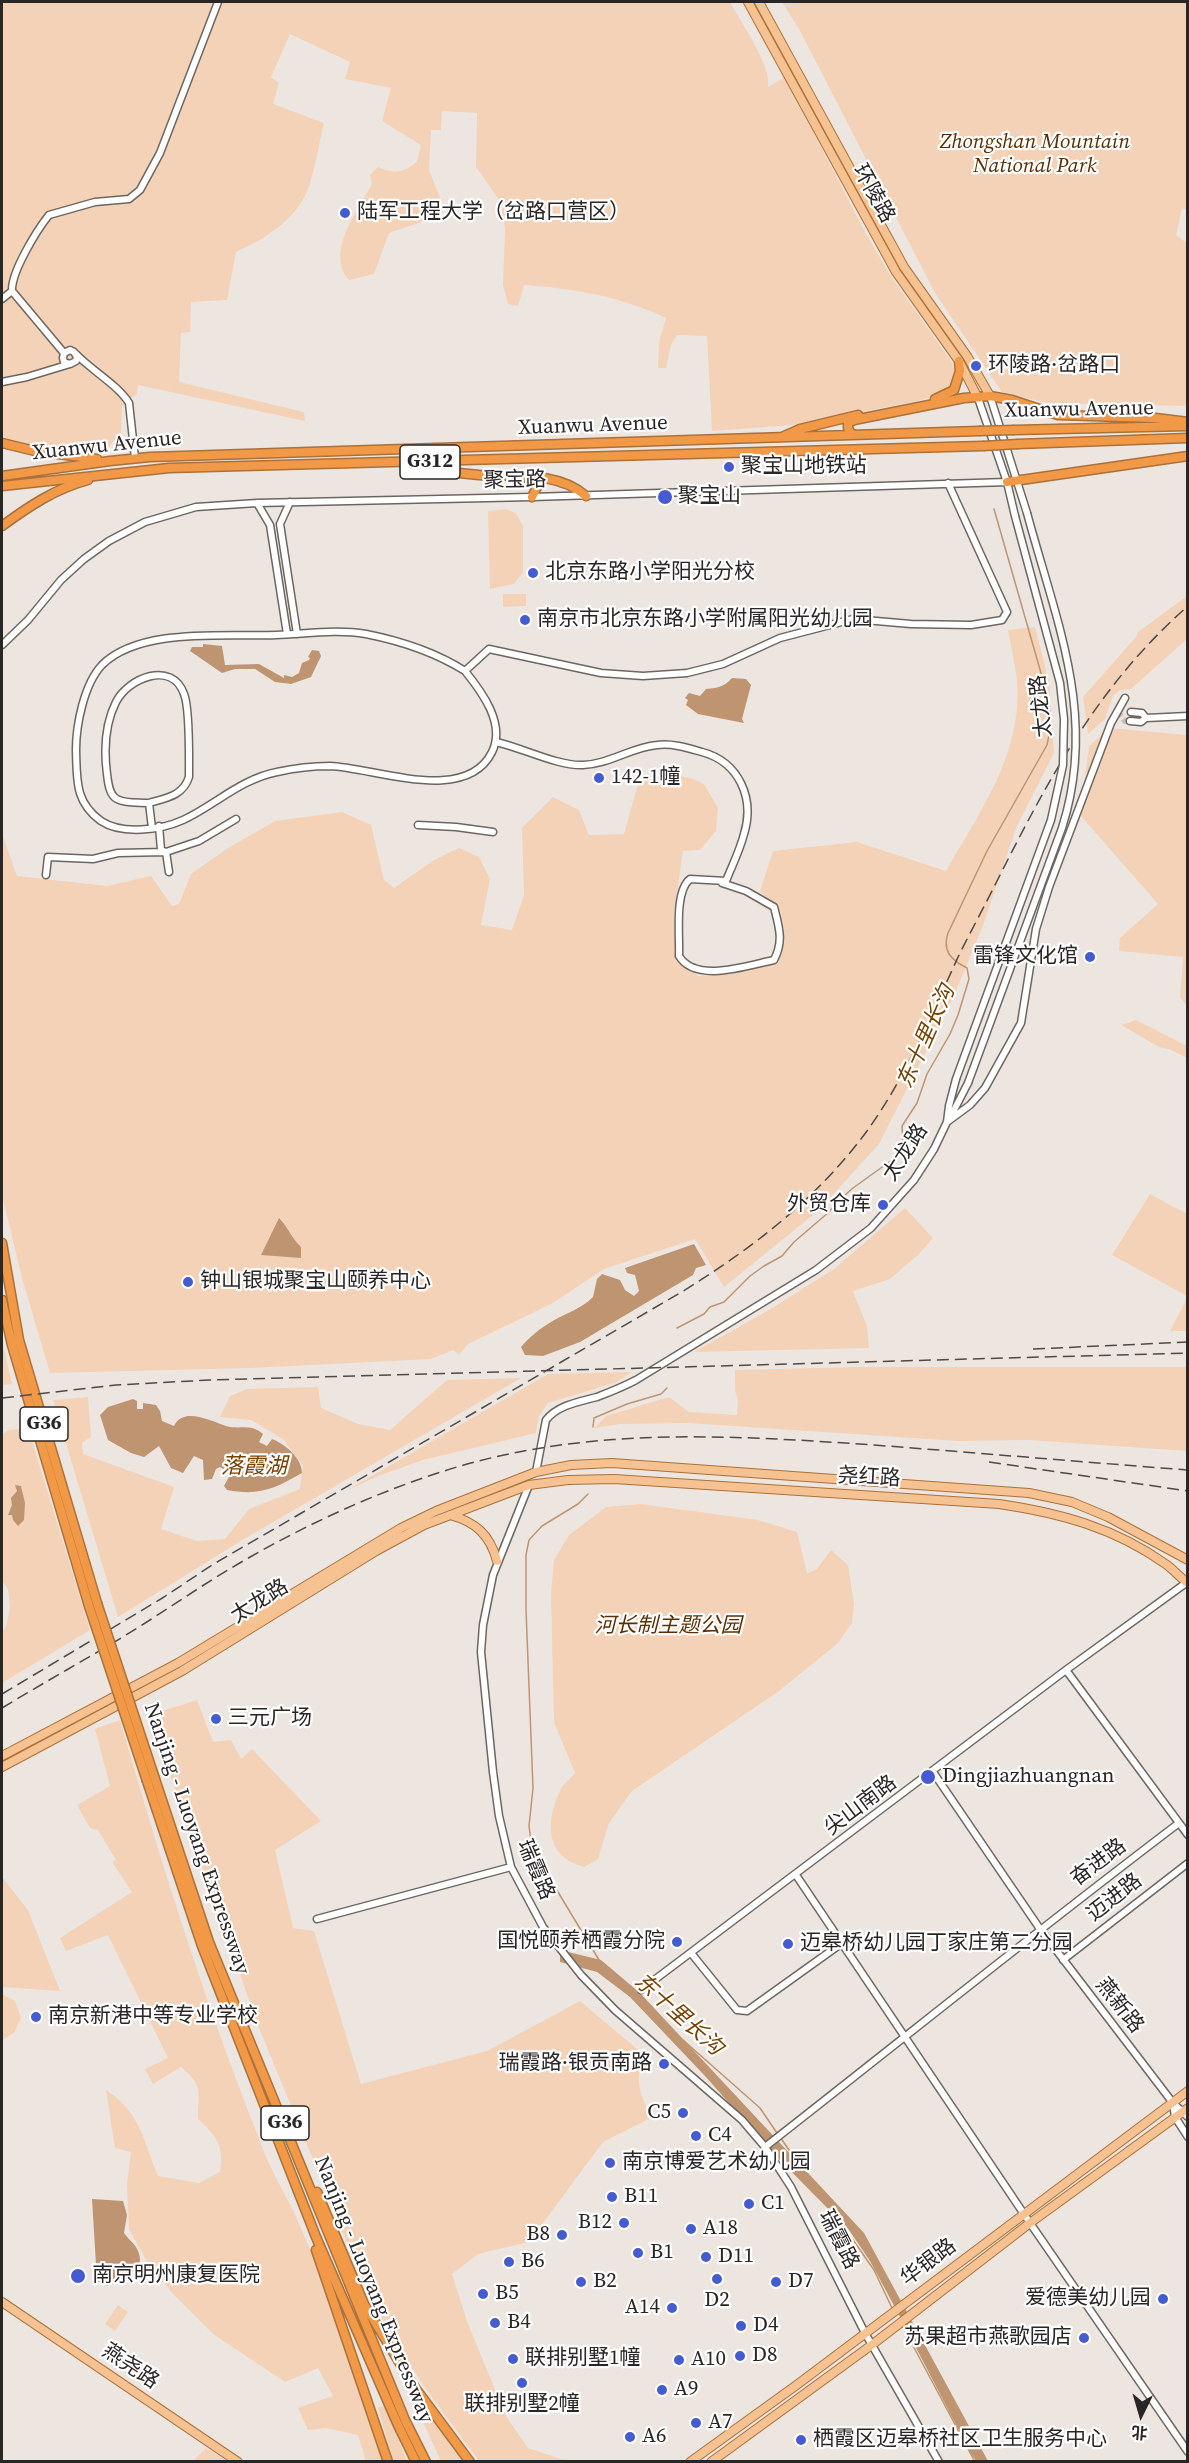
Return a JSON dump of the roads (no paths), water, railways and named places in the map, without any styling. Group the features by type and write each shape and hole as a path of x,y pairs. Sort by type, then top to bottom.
{"highway":[{"path":"781,438 800,429 846,417 926,403 945,396 954,390 958,382 959,361"},
{"path":"856,435 851,434 848,428 848,423 854,420 953,400 990,396 1012,400 1058,415 1155,418 1188,422"},
{"name":"Xuanwu Avenue","path":"2,476 135,458 1188,426"},
{"name":"Xuanwu Avenue","path":"2,486 126,471 261,465 858,450 1188,438"},
{"path":"2,443 35,451 110,460"},
{"path":"1007,482 1188,456"},
{"path":"396,463 444,472 561,481 577,487 586,496"},
{"path":"2,526 31,505 54,493 80,482 126,471"},
{"path":"524,477 538,485 532,497"},
{"name":"Nanjing - Luoyang Expressway","path":"2,1243 19,1340 93,1605"},
{"name":"Nanjing - Luoyang Expressway","path":"2,1300 12,1344 202,1946 316,2237 416,2462"},
{"name":"Nanjing - Luoyang Expressway","path":"151,1780 209,1942 405,2420 426,2462"},
{"path":"289,2133 323,2204 364,2304 413,2385 470,2462"},
{"path":"298,2192 388,2462"}],"main road":[{"name":"环陵路","path":"748,2 896,272 959,361 978,398"},
{"name":"环陵路","path":"759,2 904,267 967,356 990,396"},
{"name":"尧红路","path":"536,1472 571,1465 612,1463 1029,1493 1072,1502 1108,1517 1188,1560"},
{"name":"太龙路","path":"2,1767 182,1671 376,1551 423,1525 529,1485 536,1472"},
{"name":"太龙路","path":"2,1756 178,1663 401,1528 436,1511 536,1472"},
{"name":"尧红路","path":"529,1485 568,1480 614,1479 1010,1505 1042,1510 1102,1528 1122,1537 1168,1566 1187,1583"},
{"path":"449,1515 465,1519 479,1528 494,1547 497,1561"},
{"name":"华银路","path":"690,2462 903,2306 1188,2091"},
{"name":"华银路","path":"711,2462 873,2344 1030,2223 1186,2112"},
{"name":"燕尧路","path":"2,2302 238,2462"}],"street":[{"path":"88,367 64,362 64,354 12,291 16,271 50,215 95,202 129,199 140,190 160,153 218,2"},
{"path":"2,299 12,291"},
{"path":"57,369 64,354 70,350 125,396 129,403 135,458"},
{"path":"2,382 27,378 71,364 76,359 76,353"},
{"path":"947,1122 968,1083 1062,828 1072,789 1076,761 1076,720 1071,672 1018,481 990,396"},
{"name":"太龙路","path":"536,1472 546,1420 550,1414 571,1404 619,1389 636,1380 840,1253 871,1228 896,1202 925,1164 947,1122 956,1079 1051,820 1063,765 1064,719 1060,683 1007,482 978,398"},
{"name":"聚宝路","path":"2,645 28,620 61,580 84,559 109,541 146,522 179,511 223,504 257,502 586,496 1007,482"},
{"path":"465,671 489,649 601,673 643,676 687,673 723,664 780,638 853,619 911,624 971,625 1002,620 1007,612 948,483"},
{"path":"257,502 270,525 287,634"},
{"path":"290,502 280,524 297,633"},
{"path":"317,632 364,634 407,644 447,659 465,671 486,697 494,719 496,742 486,764 469,775 444,781 424,781 348,768 300,767 271,773 242,784 182,821 144,830 120,829 108,825 86,810 78,787 76,747 83,699 101,667 118,653 154,641 197,635 317,632"},
{"path":"152,675 161,675 174,680 185,695 189,777 186,786 180,792 149,803 117,799 111,793 105,749 109,722 124,689 137,680 152,675"},
{"path":"947,1122 970,1105 986,1088 1021,1023 1036,929 1049,886 1111,723 1125,698"},
{"path":"1131,712 1142,713 1146,718"},
{"path":"1130,721 1141,722 1146,718 1188,716"},
{"path":"496,742 564,763 582,766 621,758 642,748 659,744 685,747 716,756 735,771 745,791 748,810 744,834 726,881 722,883 690,879 684,884 680,901 680,956 683,962 709,972 774,960 780,948 781,933 774,907 746,891 722,883"},
{"path":"149,803 161,850 166,852"},
{"path":"46,875 48,857 93,859 118,853 166,852 199,841 236,819"},
{"path":"418,825 494,832"},
{"path":"166,852 169,872"},
{"name":"瑞霞路","path":"529,1485 497,1561 483,1624 482,1667 493,1772 501,1825 511,1867 543,1927 581,1975 615,2010 735,2113 765,2147 791,2187 865,2333 939,2462"},
{"name":"尖山南路","path":"641,1990 1066,1670 1187,1583"},
{"path":"1066,1670 1188,1836"},
{"name":"燕新路","path":"933,1772 1063,1960 1173,2103 1186,2112"},
{"name":"奋进路","path":"765,2147 1040,1929 1179,1823"},
{"name":"迈进路","path":"1063,1960 1188,1863"},
{"path":"317,1919 511,1867"},
{"path":"796,1875 1030,2223 1188,2452"},
{"path":"691,1953 737,2010 742,2012 747,2011 842,1943"},
{"name":"燕新路","path":"1173,2103 1175,2118 1188,2137"}],"water":[{"path":"203,644 222,646 225,665 259,664 284,678 284,675 292,677 299,673 302,663 309,660 308,657 312,650 319,651 321,656 311,677 291,684 275,682 255,669 235,669 222,673 190,651 192,647 203,647"},
{"path":"732,678 746,679 751,685 742,719 744,723 698,714 686,705 688,700 685,698 689,693 700,696 706,689 720,686"},
{"path":"279,1218 301,1247 301,1258 261,1255"},
{"path":"694,1244 706,1265 696,1268 693,1275 580,1342 543,1356 525,1355 521,1347 535,1333 593,1297 597,1279 602,1274 620,1280 625,1290 634,1296 639,1291 635,1275 627,1273 625,1268"},
{"name":"落霞湖","path":"133,1399 137,1401 137,1409 143,1409 143,1403 156,1405 162,1421 174,1426 178,1420 191,1416 226,1426 254,1429 263,1434 259,1442 267,1446 272,1439 292,1452 299,1462 302,1473 266,1490 238,1492 227,1490 224,1486 231,1473 220,1467 216,1469 212,1479 204,1480 203,1460 194,1456 183,1473 171,1468 159,1446 144,1457 131,1453 108,1440 100,1415 108,1407"},
{"path":"15,1485 21,1486 25,1503 24,1520 18,1526 12,1515 8,1515 12,1505 11,1498 17,1491"},
{"path":"560,1952 601,1960 640,1993 864,2233 988,2461 976,2461 970,2452 870,2261 849,2230 776,2156 705,2076 630,1997 597,1972 560,1962"},
{"path":"92,2199 123,2201 127,2215 124,2233 135,2245 139,2255 140,2262 133,2272 107,2286 97,2281"}],"waterway":[{"name":"东十里长沟","path":"677,1328 704,1314 710,1307 724,1302 750,1276 782,1256 794,1242 853,1188 899,1155 903,1142 902,1126 917,1103 927,1074 958,1015 969,979 967,968 956,962 949,954 946,939 987,851 1047,745 1050,730 1047,695 994,509"},
{"name":"东十里长沟","path":"593,1427 594,1418 627,1404 661,1394 667,1388"},
{"name":"东十里长沟","path":"588,1494 578,1504 542,1526 529,1540 526,1555 533,1788 529,1826 532,1849 599,1960"},
{"name":"东十里长沟","path":"683,2040 760,2108 777,2133"},
{"name":"东十里长沟","path":"780,2137 803,2170"},
{"name":"东十里长沟","path":"837,2217 874,2270 892,2308"},
{"name":"东十里长沟","path":"902,2325 975,2462"}],"tunnel":[{"path":"1116,715 1120,715 1125,721 1130,721"}],"railway":[{"path":"2,1694 164,1597 212,1565 680,1293 751,1246 794,1211 853,1149 885,1104 912,1056 959,955 1016,844 1056,770 1078,735 1127,668 1188,606"},
{"path":"1033,1349 1188,1342"},
{"path":"2,1398 116,1385 210,1380 1188,1353"},
{"path":"2,1708 126,1635 224,1572 287,1537 391,1490 444,1471 497,1457 604,1440 711,1437 874,1445 1188,1470"},
{"path":"989,1462 1188,1491"}],"place":[{"name":"陆军工程大学（岔路口营区）","path":"345,213"},
{"name":"环陵路·岔路口","path":"976,366"},
{"name":"聚宝山地铁站","path":"729,467"},
{"name":"聚宝山","path":"665,497"},
{"name":"北京东路小学阳光分校","path":"533,573"},
{"name":"南京市北京东路小学附属阳光幼儿园","path":"525,620"},
{"name":"142-1幢","path":"599,778"},
{"name":"雷锋文化馆","path":"1090,957"},
{"name":"外贸仓库","path":"883,1205"},
{"name":"钟山银城聚宝山颐养中心","path":"188,1282"},
{"name":"三元广场","path":"216,1719"},
{"name":"Dingjiazhuangnan","path":"928,1777"},
{"name":"国悦颐养栖霞分院","path":"677,1942"},
{"name":"迈皋桥幼儿园丁家庄第二分园","path":"788,1944"},
{"name":"南京新港中等专业学校","path":"36,2017"},
{"name":"瑞霞路·银贡南路","path":"664,2064"},
{"name":"C5","path":"683,2113"},
{"name":"C4","path":"696,2136"},
{"name":"南京博爱艺术幼儿园","path":"610,2163"},
{"name":"B11","path":"612,2197"},
{"name":"C1","path":"749,2204"},
{"name":"B12","path":"624,2223"},
{"name":"A18","path":"691,2229"},
{"name":"B8","path":"562,2235"},
{"name":"B1","path":"638,2253"},
{"name":"D11","path":"706,2257"},
{"name":"B6","path":"509,2262"},
{"name":"南京明州康复医院","path":"78,2276"},
{"name":"D2","path":"717,2279"},
{"name":"B2","path":"581,2282"},
{"name":"D7","path":"776,2282"},
{"name":"B5","path":"483,2294"},
{"name":"爱德美幼儿园","path":"1163,2299"},
{"name":"A14","path":"672,2308"},
{"name":"B4","path":"495,2323"},
{"name":"D4","path":"741,2326"},
{"name":"苏果超市燕歌园店","path":"1084,2338"},
{"name":"D8","path":"740,2356"},
{"name":"联排别墅1幢","path":"513,2359"},
{"name":"A10","path":"679,2360"},
{"name":"联排别墅2幢","path":"522,2383"},
{"name":"A9","path":"662,2390"},
{"name":"A7","path":"696,2423"},
{"name":"A6","path":"630,2437"},
{"name":"栖霞区迈皋桥社区卫生服务中心","path":"801,2440"}],"park label":[{"name":"Zhongshan Mountain National Park","path":"1035,155"},
{"name":"河长制主题公园","path":"668,1627"}]}
